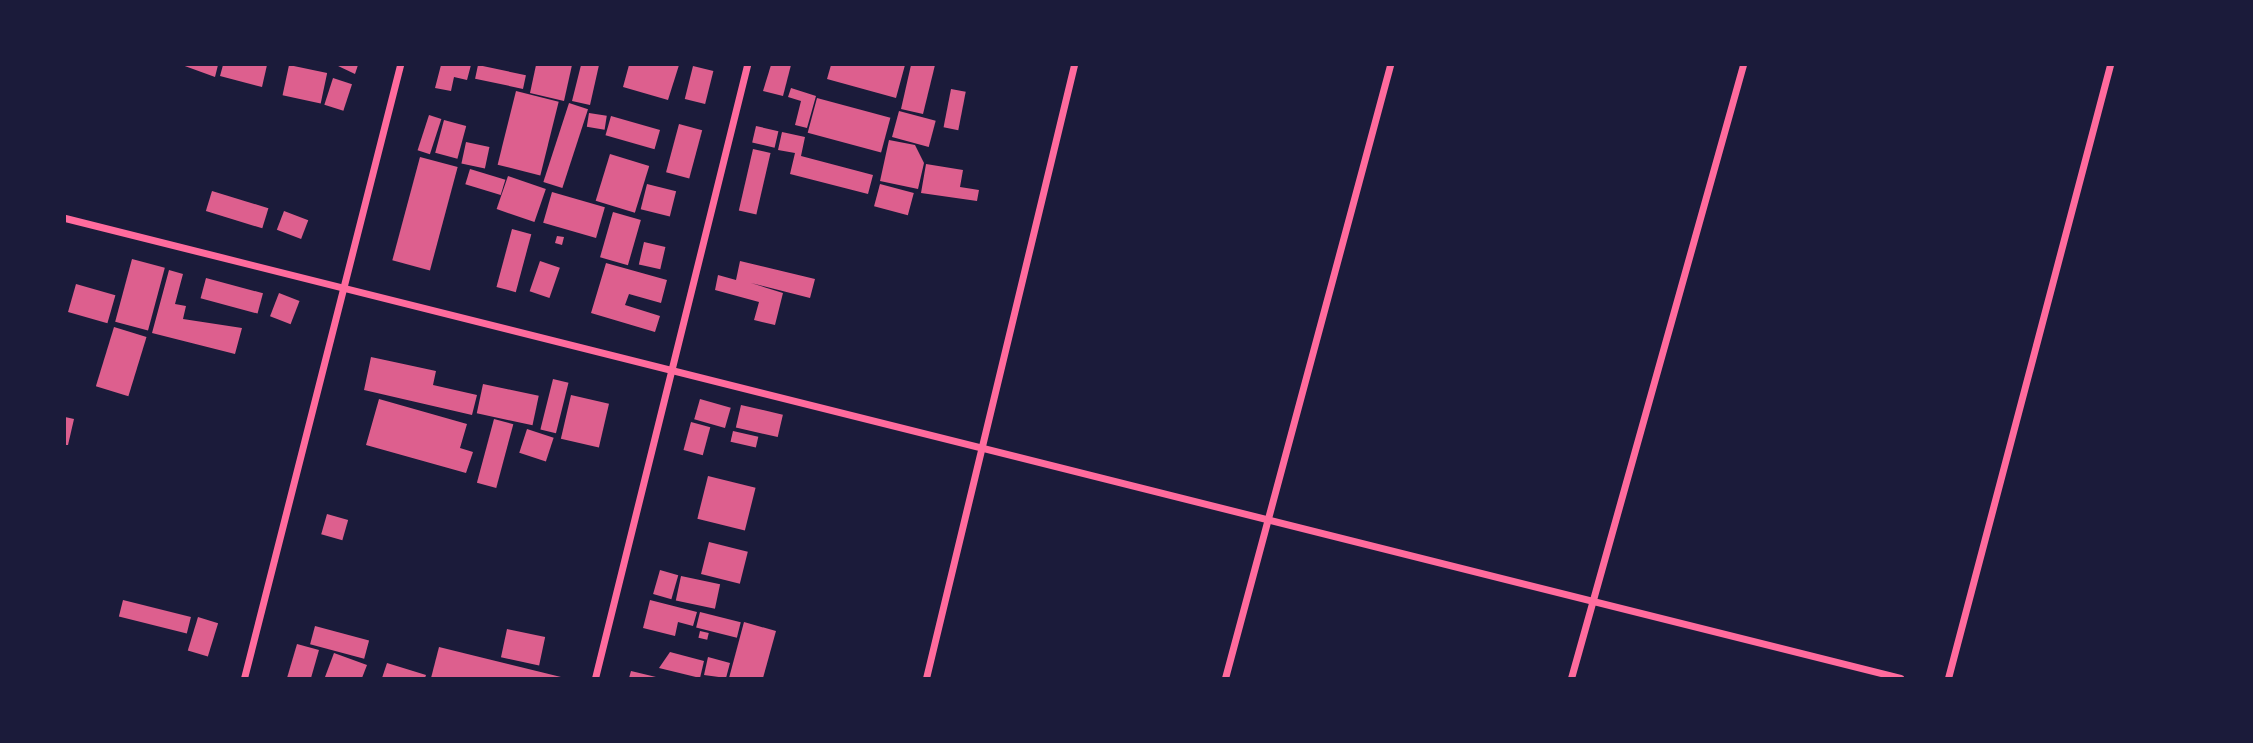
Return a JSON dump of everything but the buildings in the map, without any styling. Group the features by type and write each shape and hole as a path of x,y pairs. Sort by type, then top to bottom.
{"street":[{"path":"244,678 340,287 400,65"},
{"path":"595,678 747,65"},
{"path":"926,678 1074,65"},
{"path":"1225,678 1270,521 1390,65"},
{"path":"1571,678 1743,65"},
{"path":"1948,678 2110,65"},
{"path":"65,218 1900,678"}]}
